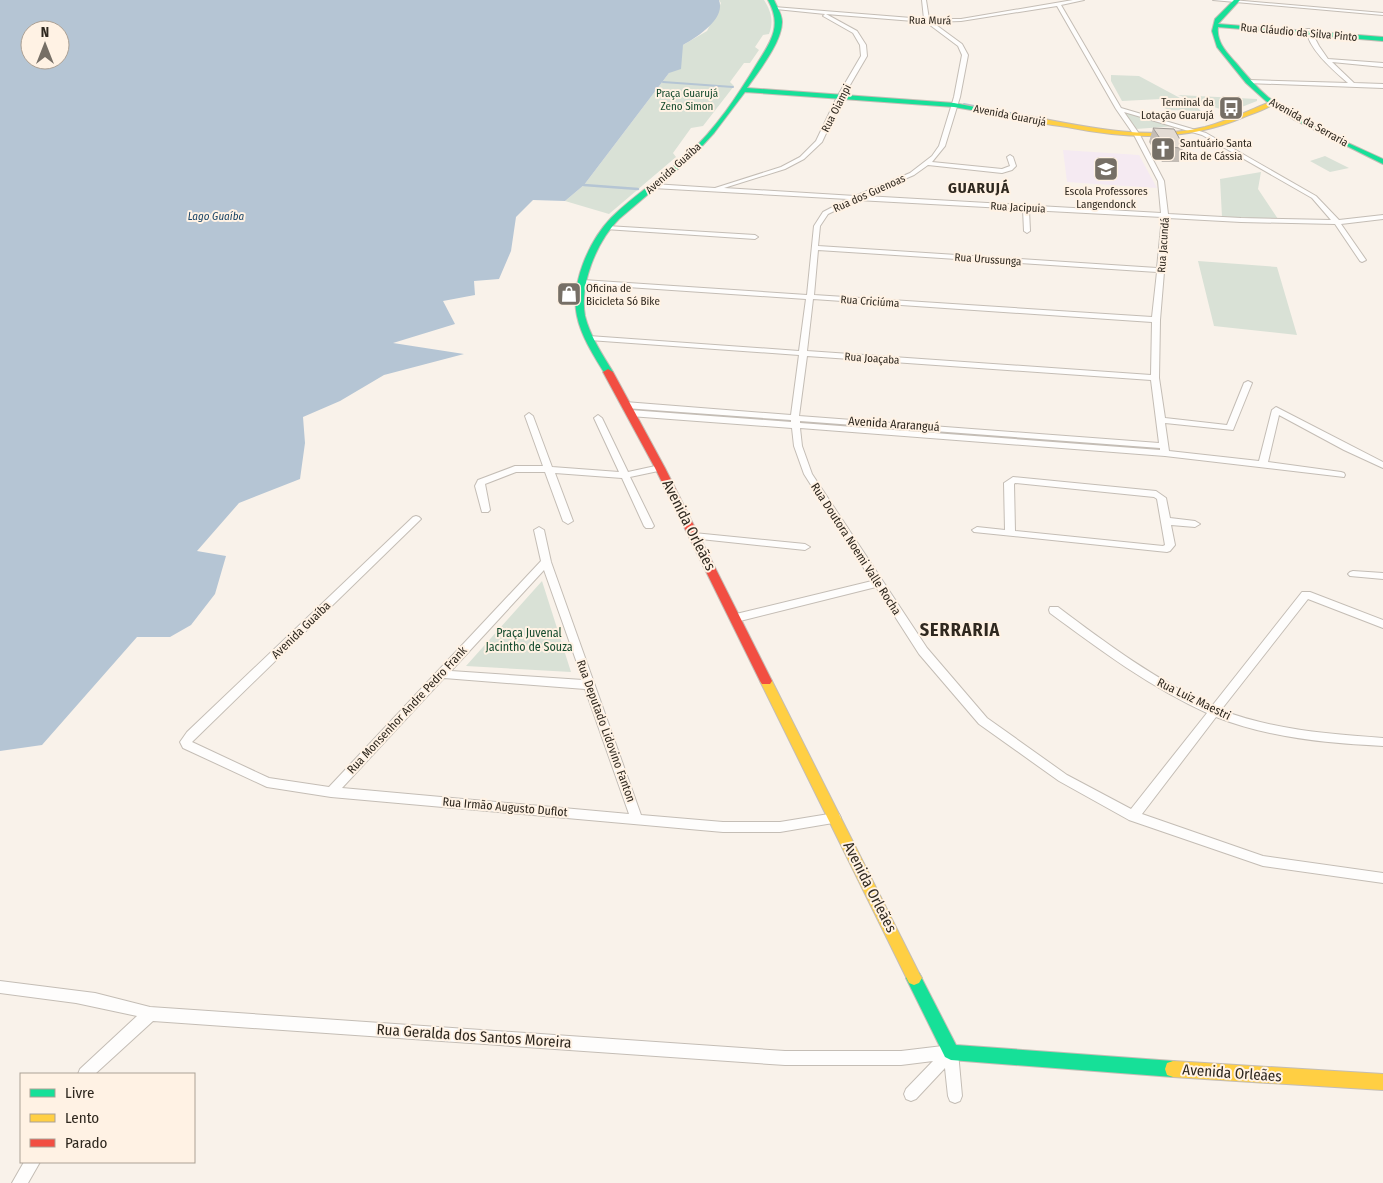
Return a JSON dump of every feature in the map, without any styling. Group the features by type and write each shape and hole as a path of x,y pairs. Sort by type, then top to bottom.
{"street":[{"path":"924,0 927,21"},
{"name":"Rua Murá","path":"774,4 819,12 927,21 962,20 1082,0"},
{"path":"1214,0 1383,14"},
{"path":"1216,22 1235,1"},
{"name":"Avenida Guaíba","path":"589,338 580,308 584,282 593,255 607,228 619,215 692,155 714,129 744,88 776,36 779,23 774,4"},
{"name":"Rua Jacundá","path":"1058,4 1135,133 1161,181 1165,216 1162,270 1156,320 1155,378 1164,449"},
{"name":"Rua Oiampi","path":"712,190 782,168 802,158 819,142 864,56 863,45 855,32 819,12"},
{"name":"Rua dos Guenoas","path":"795,421 817,226 826,213 855,198 912,174 934,157 942,146 955,103 965,55 964,50 927,21"},
{"name":"Rua Cláudio da Silva Pinto","path":"1216,22 1383,37"},
{"name":"Avenida da Serraria","path":"1216,22 1215,38 1223,51 1249,82 1269,101 1321,131 1383,162"},
{"path":"1308,31 1315,47 1354,86"},
{"path":"1326,60 1383,65"},
{"path":"1249,82 1383,86"},
{"name":"Avenida Guarujá","path":"744,88 955,103 1018,111 1083,125 1135,133 1190,129 1269,101"},
{"path":"1119,109 1204,134 1314,197 1337,222 1362,260"},
{"path":"927,163 1002,171 1013,166 1010,157"},
{"name":"Rua Jacipuia","path":"653,186 1241,220 1337,222 1383,217"},
{"path":"1026,208 1027,231"},
{"path":"607,228 755,237"},
{"name":"Rua Urussunga","path":"815,248 1162,270"},
{"name":"Rua Criciúma","path":"584,282 1156,320"},
{"name":"Rua Joaçaba","path":"589,338 1155,378"},
{"name":"Avenida Orleães","path":"589,338 660,468 952,1052 1098,1065 1383,1082"},
{"path":"1160,420 1230,428 1248,383"},
{"name":"Avenida Araranguá","path":"628,409 1164,449 1341,476"},
{"path":"1264,464 1276,410 1383,465"},
{"path":"529,416 568,521"},
{"path":"598,418 649,526"},
{"name":"Rua Doutora Noemi Valle Rocha","path":"795,421 798,446 808,474 923,651 983,721 1063,778 1133,816 1263,861 1383,878"},
{"path":"485,510 480,486 484,479 515,469 548,468 625,475 660,468"},
{"path":"977,530 1010,534 1167,549 1170,545 1161,498 1156,494 1013,480 1009,483 1010,534"},
{"name":"Avenida Guaíba","path":"186,742 416,519"},
{"path":"1166,521 1196,524"},
{"name":"Rua Deputado Lidovino Fanton","path":"539,530 546,562 637,819"},
{"path":"694,536 805,547"},
{"name":"Rua Monsenhor Andre Pedro Frank","path":"331,792 546,562"},
{"path":"1353,574 1383,576"},
{"path":"736,618 878,583"},
{"path":"1133,816 1306,594 1383,624"},
{"name":"Rua Luiz Maestri","path":"1054,610 1092,639 1167,688 1214,712 1240,722 1281,732 1383,742"},
{"path":"441,674 589,685"},
{"name":"Rua Irmão Augusto Duflot","path":"186,742 190,747 267,782 331,792 723,826 780,827 835,818"},
{"name":"Rua Geralda dos Santos Moreira","path":"0,987 71,996 130,1007 150,1014 785,1058 901,1058 952,1052"},
{"path":"86,1073 150,1014"},
{"path":"911,1094 952,1052"},
{"path":"952,1052 955,1096"},
{"path":"20,1183 31,1163"}],"shaded area":[{"name":"Escola Professores Langendonck","path":"1063,150 1139,155 1157,188 1067,182"}],"green space":[{"name":"Praça Guarujá Zeno Simon","path":"719,0 764,0 771,16 769,34 763,35 755,47 759,50 750,63 744,63 730,82 734,86 703,126 691,128 673,153 676,157 609,214 565,201 584,185 669,73 683,45 707,31 721,3"},
{"path":"1111,75 1139,76 1180,98 1122,101 1111,81"},
{"path":"1178,95 1257,99 1257,101 1229,112"},
{"path":"1189,100 1201,111 1169,110 1162,107 1172,102"},
{"path":"1122,111 1176,126 1136,129"},
{"path":"1325,156 1349,168 1330,172 1310,161"},
{"path":"1261,172 1258,189 1278,219 1222,217 1220,179"},
{"path":"1198,261 1277,267 1297,335 1214,326"},
{"name":"Praça Juvenal Jacintho de Souza","path":"542,581 571,672 466,666"}],"water":[{"name":"Lago Guaíba","path":"0,0 719,0 718,14 709,27 683,45 681,69 669,73 584,185 565,201 533,200 516,217 511,251 499,279 474,281 475,295 443,301 455,324 393,343 464,354 384,375 340,401 303,417 305,443 300,479 239,503 197,551 226,556 215,594 191,625 170,637 137,637 42,745 0,751"}],"building":[{"path":"1153,128 1174,129 1183,148 1166,147"}],"waterway":[{"path":"663,82 733,87"},
{"path":"964,104 1066,124"},
{"path":"584,185 638,189"}],"traffic: fast":[{"path":"608,372 590,340 581,314 582,286 592,255 613,221 690,156 712,132 741,93 767,53 779,25 778,15 771,0"},
{"path":"1237,0 1217,20 1214,31 1220,47 1248,81 1268,100 1295,118 1383,162"},
{"path":"1215,25 1383,39"},
{"path":"742,90 954,105 1029,118"},
{"path":"914,978 951,1052 1173,1069"}],"traffic: slow":[{"path":"1029,118 1116,133 1160,135 1213,127 1272,103"},
{"path":"766,681 914,978"},
{"path":"1173,1069 1383,1082"}],"traffic: jam":[{"path":"608,372 660,468 766,681"}],"place":[{"name":"Terminal da Lotação Guarujá","path":"1231,108"},
{"name":"Santuário Santa Rita de Cássia","path":"1163,149"},
{"name":"Escola Professores Langendonck","path":"1106,169"},
{"name":"Oficina de Bicicleta Só Bike","path":"569,294"}],"district":[{"name":"GUARUJÁ","path":"979,188"},
{"name":"SERRARIA","path":"960,630"}]}
